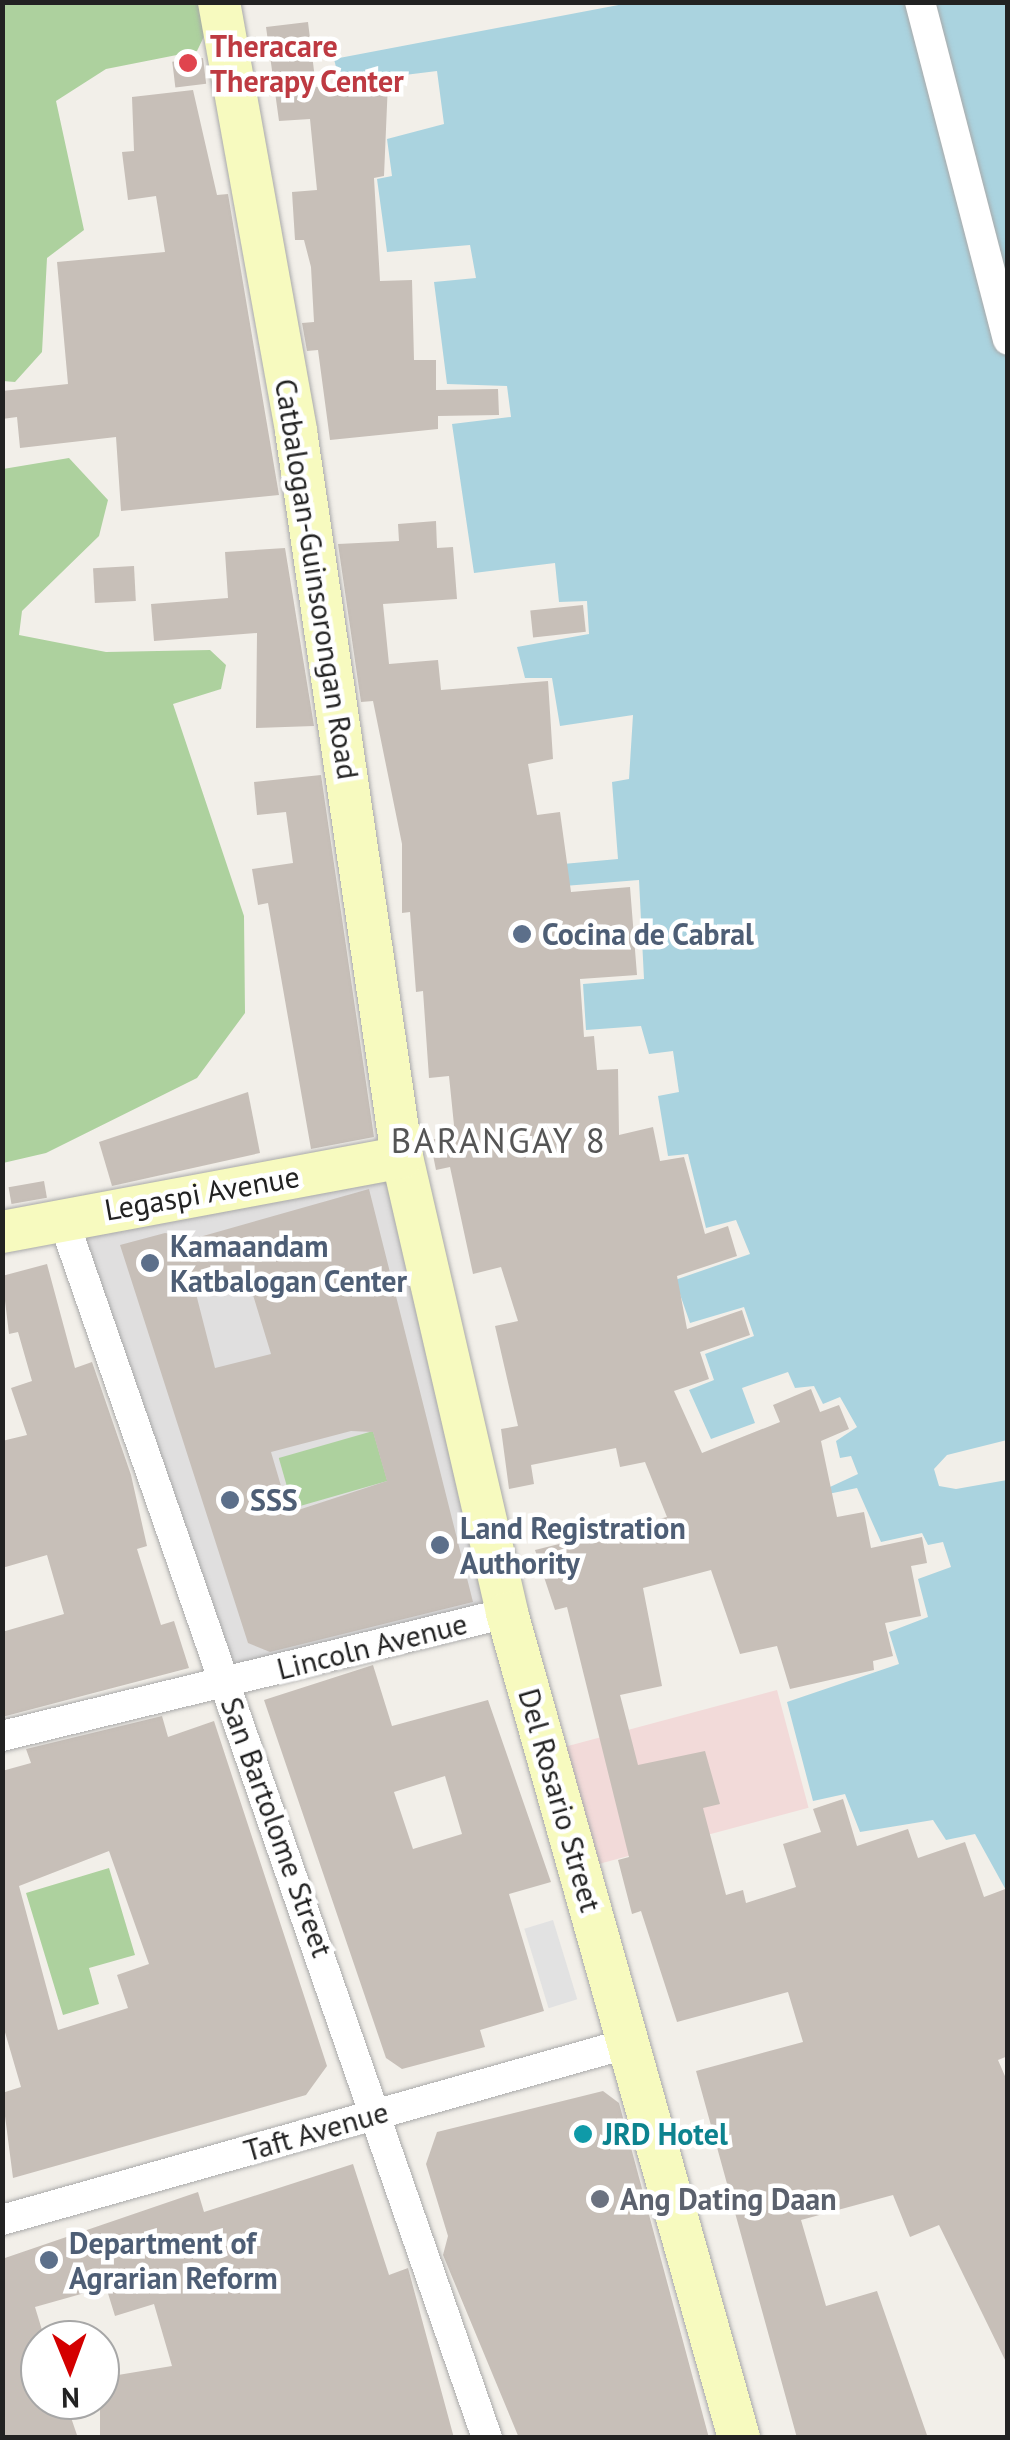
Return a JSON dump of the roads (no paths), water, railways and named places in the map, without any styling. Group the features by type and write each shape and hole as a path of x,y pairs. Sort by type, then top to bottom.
{"street":[{"name":"Catbalogan-Guinsorongan Road","path":"219,2 296,431 402,1157"},
{"path":"920,2 1008,340"},
{"name":"Legaspi Avenue","path":"2,1232 402,1157"},
{"name":"Del Rosario Street","path":"402,1157 508,1614 739,2438"},
{"name":"San Bartolome Street","path":"64,1219 379,2114 487,2438"},
{"name":"Lincoln Avenue","path":"2,1736 508,1614"},
{"name":"Taft Avenue","path":"2,2220 628,2043"}],"water":[{"path":"629,3 1007,3 1007,1440 947,1455 934,1469 939,1486 956,1489 1007,1480 1007,1892 975,1834 946,1840 933,1820 860,1832 845,1794 813,1801 787,1702 899,1664 889,1632 928,1617 918,1579 951,1567 943,1542 928,1545 922,1533 881,1542 857,1488 804,1499 858,1474 851,1456 840,1458 836,1441 857,1427 840,1397 823,1404 814,1386 795,1388 788,1372 742,1388 755,1423 711,1439 689,1390 714,1380 705,1354 754,1336 744,1307 690,1323 675,1280 750,1254 736,1220 706,1228 688,1154 668,1156 658,1096 679,1092 673,1051 649,1054 641,1026 586,1030 583,984 644,979 639,880 564,886 563,864 618,859 612,782 629,779 633,715 560,726 552,678 525,678 517,647 589,634 587,601 559,602 555,563 474,573 452,424 511,417 507,386 447,384 434,282 476,278 470,245 387,252 377,179 392,176 387,139 444,124 437,71 340,83 334,59"}],"place":[{"name":"Theracare Therapy Center","path":"188,63"},
{"name":"Cocina de Cabral","path":"522,934"},
{"name":"Kamaandam Katbalogan Center","path":"150,1263"},
{"name":"SSS","path":"230,1500"},
{"name":"Land Registration Authority","path":"440,1545"},
{"name":"JRD Hotel","path":"583,2134"},
{"name":"Ang Dating Daan","path":"600,2199"},
{"name":"Department of Agrarian Reform","path":"49,2260"}],"district":[{"name":"BARANGAY 8","path":"499,1140"}]}
